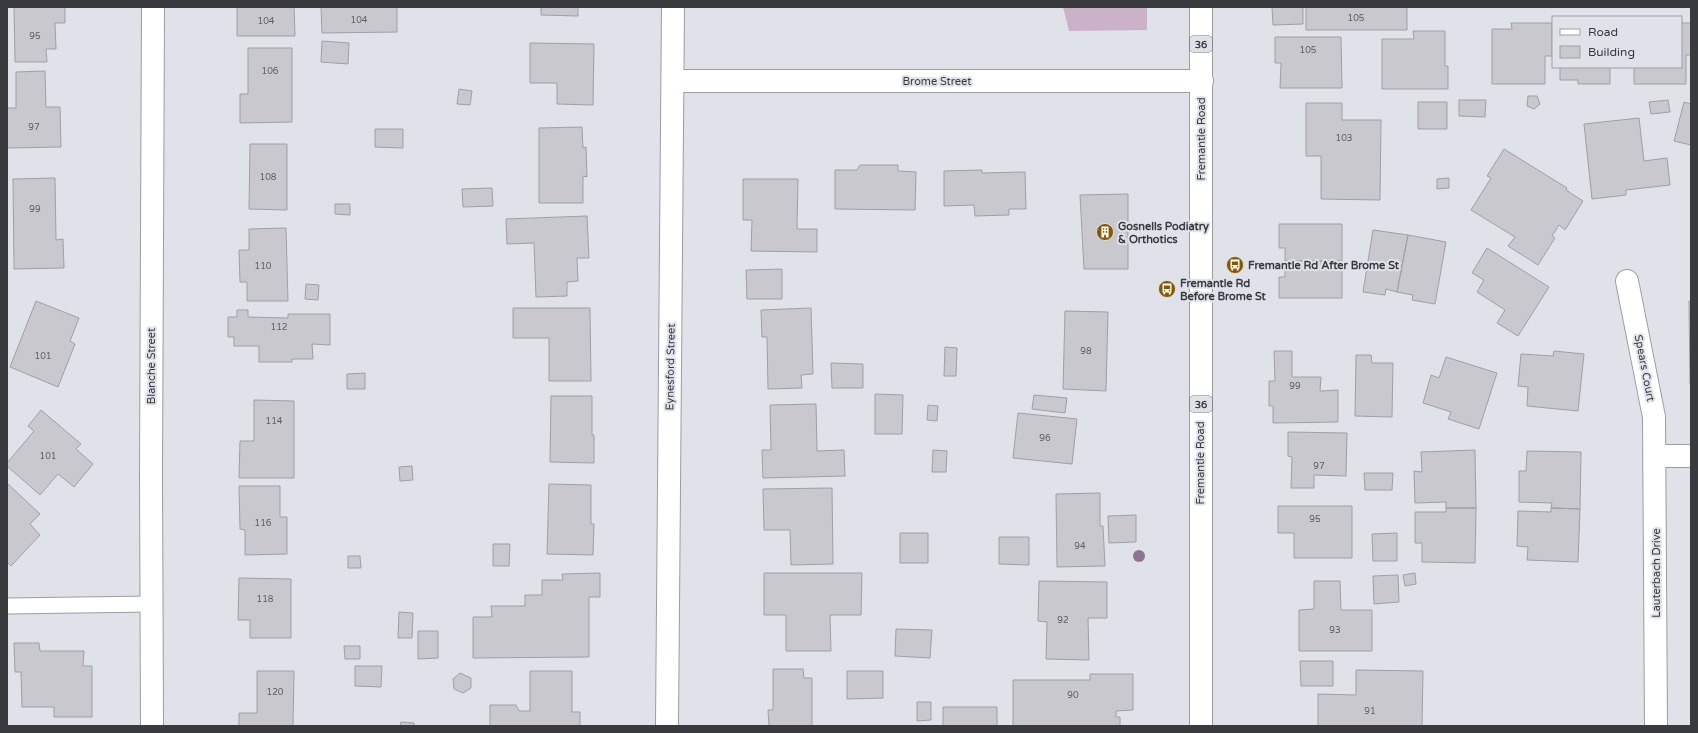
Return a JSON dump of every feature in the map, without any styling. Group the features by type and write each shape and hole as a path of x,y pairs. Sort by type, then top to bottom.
{"street":[{"name":"Blanche Street","path":"152,726 153,7"},
{"name":"Eynesford Street","path":"667,726 673,7"},
{"name":"Fremantle Road","path":"1201,7 1201,726"},
{"name":"Brome Street","path":"673,81 1202,81"},
{"name":"Spears Court","path":"1627,281 1654,418 1655,456"},
{"path":"1655,456 1691,456"},
{"name":"Lauterbach Drive","path":"1655,456 1656,726"}],"lane":[{"path":"7,606 151,604"}],"shaded area":[{"path":"1063,7 1147,7 1147,30 1069,31"}],"building":[{"path":"14,7 65,7 65,23 55,23 56,49 46,49 47,62 15,62"},
{"path":"237,7 294,7 295,36 237,36"},
{"path":"321,7 397,7 397,32 322,33"},
{"path":"541,7 578,7 578,16 541,15"},
{"path":"1272,7 1303,7 1303,24 1273,25"},
{"path":"1306,7 1407,7 1407,30 1306,30"},
{"path":"1511,23 1552,23 1552,56 1545,56 1545,84 1492,84 1492,29 1512,29"},
{"path":"1682,23 1691,23 1691,55 1686,55 1686,84 1634,84 1634,68 1682,68"},
{"path":"1413,31 1445,31 1445,66 1448,66 1448,89 1382,89 1382,39 1414,39"},
{"path":"1275,37 1341,37 1342,88 1280,88 1281,63 1275,63"},
{"path":"322,41 349,43 348,64 321,62"},
{"path":"530,43 594,44 593,105 557,104 557,83 530,83"},
{"path":"248,48 292,48 292,122 240,123 240,94 248,94"},
{"path":"1560,68 1610,68 1610,84 1578,84 1578,80 1560,80"},
{"path":"45,71 46,107 60,107 61,147 7,148 7,108 16,108 16,72"},
{"path":"459,89 472,91 470,105 457,104"},
{"path":"1528,96 1537,96 1540,104 1534,109 1527,106"},
{"path":"1459,100 1486,100 1485,117 1459,116"},
{"path":"1668,100 1670,112 1651,114 1649,102"},
{"path":"1418,102 1447,102 1447,129 1418,129"},
{"path":"1684,102 1691,104 1691,145 1674,141"},
{"path":"1306,103 1342,103 1342,120 1381,120 1380,200 1321,199 1321,156 1306,156"},
{"path":"1639,118 1644,161 1667,158 1670,185 1626,190 1626,195 1592,199 1584,124"},
{"path":"582,127 583,148 586,147 587,177 583,176 583,203 539,203 539,128"},
{"path":"375,129 403,129 403,148 375,147"},
{"path":"250,144 287,144 287,210 249,209"},
{"path":"1504,149 1567,188 1566,190 1583,201 1565,230 1559,225 1552,236 1555,238 1538,265 1508,246 1515,237 1471,210 1491,178 1487,176"},
{"path":"860,165 898,165 898,171 916,172 915,210 835,209 835,170 857,170"},
{"path":"982,170 982,173 1025,172 1026,209 1009,209 1009,215 975,216 974,205 944,206 944,171"},
{"path":"55,178 56,240 63,239 64,268 14,269 13,179"},
{"path":"1449,178 1449,188 1437,189 1437,179"},
{"path":"743,179 798,179 797,229 817,229 817,252 751,251 752,220 743,220"},
{"path":"492,188 493,206 463,207 462,189"},
{"name":"Gosnells Podiatry & Orthotics","path":"1128,194 1128,269 1084,269 1080,195"},
{"path":"335,204 350,204 350,215 335,214"},
{"path":"587,216 589,258 577,258 578,281 567,282 567,296 536,297 534,243 507,244 506,219"},
{"path":"1279,224 1342,224 1342,261 1285,261 1285,248 1279,248"},
{"path":"286,228 288,301 247,301 247,282 240,282 239,250 249,250 249,229"},
{"path":"1373,230 1408,235 1397,292 1386,289 1385,295 1363,292"},
{"path":"1408,235 1446,242 1435,304 1412,300 1413,295 1397,292"},
{"path":"1487,248 1549,287 1518,336 1497,323 1505,310 1477,292 1484,280 1472,273"},
{"path":"1285,261 1342,261 1342,298 1279,298 1279,277 1285,277"},
{"path":"782,269 782,299 747,299 746,270"},
{"path":"306,284 319,285 318,300 305,299"},
{"path":"36,301 79,318 70,341 75,344 58,387 10,367"},
{"path":"1689,301 1691,301 1691,384 1690,384"},
{"path":"513,308 590,308 591,381 549,381 549,338 513,338"},
{"path":"811,308 813,374 801,375 802,388 768,389 767,337 762,337 761,310"},
{"path":"237,310 248,310 248,317 288,318 288,314 330,314 330,345 312,344 313,359 292,359 292,362 259,362 259,346 234,346 234,337 228,337 228,317 237,317"},
{"path":"1065,311 1108,312 1106,391 1063,389"},
{"path":"945,347 957,348 956,376 944,376"},
{"path":"1274,351 1292,351 1292,377 1321,377 1320,391 1338,390 1338,422 1273,423 1273,406 1269,406 1269,381 1275,381"},
{"path":"1554,351 1584,354 1578,411 1527,406 1528,387 1518,386 1521,354 1553,356"},
{"path":"1356,355 1371,355 1372,363 1393,363 1392,417 1355,416"},
{"path":"1446,357 1497,373 1479,429 1448,419 1451,412 1423,403 1431,375 1439,378"},
{"path":"831,363 863,364 863,388 832,388"},
{"path":"365,373 365,389 347,389 347,374"},
{"path":"875,394 903,395 902,434 875,434"},
{"path":"1034,395 1067,398 1065,413 1032,409"},
{"path":"551,396 592,396 594,463 550,462"},
{"path":"254,400 294,401 294,478 239,478 240,441 254,441"},
{"path":"816,404 817,451 844,450 845,476 763,478 762,450 771,450 770,405"},
{"path":"928,405 938,406 937,421 927,420"},
{"path":"41,410 81,444 76,449 93,464 74,487 58,474 40,495 7,466 7,463 34,431 28,426"},
{"path":"1018,413 1077,419 1072,464 1013,458"},
{"path":"1288,432 1347,433 1346,476 1314,475 1314,488 1291,488 1292,457 1288,456"},
{"path":"933,450 947,451 946,472 932,472"},
{"path":"1475,450 1476,508 1446,508 1446,502 1415,503 1414,471 1422,472 1421,452"},
{"path":"1527,451 1581,452 1580,509 1551,508 1552,503 1519,502 1519,471 1526,471"},
{"path":"412,466 413,480 400,481 399,467"},
{"path":"1364,473 1393,473 1392,490 1365,490"},
{"path":"8,484 40,514 30,524 40,535 11,566 7,562"},
{"path":"549,484 591,485 591,524 594,524 593,555 547,554"},
{"path":"239,486 280,486 280,517 287,517 287,554 245,555 245,530 240,529"},
{"path":"832,488 833,564 791,565 790,530 764,530 763,489"},
{"path":"1100,493 1100,526 1103,526 1105,566 1057,567 1056,494"},
{"path":"1278,506 1352,506 1352,558 1294,558 1294,533 1278,533"},
{"path":"1446,508 1476,508 1475,563 1422,562 1422,543 1415,543 1415,512 1446,512"},
{"path":"1551,508 1580,509 1578,562 1527,560 1528,547 1517,546 1518,511 1551,512"},
{"path":"1136,515 1136,542 1109,543 1108,516"},
{"path":"900,533 928,533 928,563 900,563"},
{"path":"1397,533 1397,561 1373,561 1372,534"},
{"path":"999,537 1029,537 1029,565 999,564"},
{"path":"493,544 510,544 509,566 493,566"},
{"path":"348,556 360,556 361,568 348,568"},
{"path":"600,573 600,597 589,597 589,657 473,658 473,617 492,617 491,606 525,606 525,595 542,595 542,580 563,580 562,574"},
{"path":"764,573 862,573 861,615 830,615 831,651 786,651 786,615 764,615"},
{"path":"1415,573 1416,584 1405,586 1403,575"},
{"path":"1398,575 1399,602 1374,604 1373,576"},
{"path":"239,578 291,579 291,638 250,638 250,620 238,620"},
{"path":"1039,581 1107,582 1107,618 1088,618 1089,660 1046,659 1047,622 1038,621"},
{"path":"1314,581 1340,581 1341,610 1372,610 1372,651 1299,651 1299,610 1314,609"},
{"path":"399,612 413,613 412,638 398,638"},
{"path":"896,629 932,630 930,658 895,656"},
{"path":"418,631 438,631 438,658 418,659"},
{"path":"14,643 39,643 40,651 84,651 83,666 92,666 92,717 54,717 54,707 22,707 21,672 15,672"},
{"path":"344,646 360,646 360,659 345,659"},
{"path":"1300,661 1333,661 1333,686 1301,686"},
{"path":"355,666 382,666 381,687 355,686"},
{"path":"773,669 803,669 804,678 812,678 812,726 769,726 768,710 773,710"},
{"path":"1356,670 1423,671 1422,726 1318,726 1318,694 1356,695"},
{"path":"257,671 294,671 293,726 239,726 239,713 257,713"},
{"path":"530,671 572,671 572,712 580,712 580,726 490,726 490,705 516,705 519,711 530,711"},
{"path":"847,671 883,671 883,698 847,699"},
{"path":"460,673 471,678 471,688 463,693 454,689 453,679"},
{"path":"1090,674 1133,674 1133,710 1116,711 1116,717 1120,717 1120,726 1013,726 1013,680 1090,680"},
{"path":"917,702 931,702 931,720 917,721"},
{"path":"943,707 997,707 997,726 943,726"},
{"path":"401,722 414,723 414,726 400,726"}],"place":[{"name":"Gosnells Podiatry & Orthotics","path":"1105,232"},
{"name":"Fremantle Rd After Brome St","path":"1235,265"},
{"name":"Fremantle Rd Before Brome St","path":"1167,289"}]}
